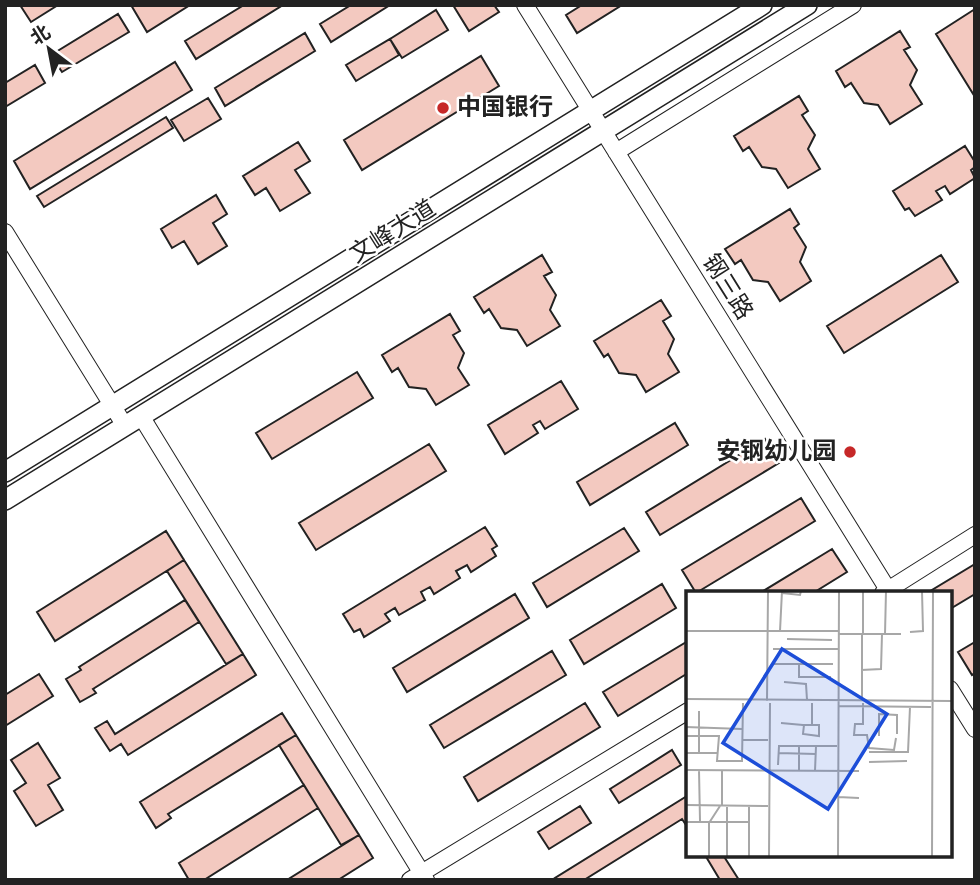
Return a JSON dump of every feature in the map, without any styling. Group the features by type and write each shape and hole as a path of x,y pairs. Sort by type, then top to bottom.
{"main road":[{"name":"文峰大道","path":"5,472 762,5"},
{"name":"文峰大道","path":"5,500 807,5"}],"street":[{"name":"钢三路","path":"525,5 886,591"},
{"path":"616,152 853,5"},
{"path":"5,232 113,406 133,421 419,877 686,712"},
{"path":"889,591 975,535"},
{"path":"952,692 975,729"}],"building":[{"path":"20,5 58,5 31,22"},
{"path":"131,5 190,5 147,32"},
{"path":"244,5 283,5 196,59 185,41"},
{"path":"351,5 390,5 331,42 320,24"},
{"path":"453,5 494,5 499,12 469,31"},
{"path":"582,5 622,5 577,33 566,15"},
{"path":"975,9 975,97 936,34"},
{"path":"436,10 448,30 402,58 390,39"},
{"path":"118,14 129,32 62,72 51,55"},
{"path":"900,31 910,47 904,50 917,70 910,85 922,104 890,124 878,105 864,103 851,83 845,87 836,71"},
{"path":"305,33 315,51 225,106 215,88"},
{"path":"390,39 399,55 356,81 346,65"},
{"path":"481,56 499,86 362,170 344,140"},
{"path":"175,62 192,90 30,189 14,161"},
{"path":"35,65 45,83 5,107 5,83"},
{"path":"799,96 808,111 802,115 815,135 808,149 820,169 788,188 776,169 762,167 749,147 743,151 734,136"},
{"path":"208,98 221,119 184,141 171,120"},
{"path":"166,117 173,128 44,207 37,196"},
{"path":"298,142 310,161 295,170 310,193 280,211 266,188 255,195 243,176"},
{"path":"965,146 975,162 975,167 971,170 975,178 950,194 945,186 936,191 942,200 915,216 909,208 905,210 893,191"},
{"path":"216,195 227,214 213,223 227,246 198,264 184,241 172,248 161,229"},
{"path":"790,209 799,224 794,228 806,247 800,262 811,281 780,301 768,282 753,280 741,260 735,264 725,249"},
{"path":"542,255 552,272 544,276 556,295 550,310 560,326 527,346 517,330 501,328 489,309 484,313 474,297"},
{"path":"941,255 958,282 844,353 827,326"},
{"path":"661,300 671,316 663,321 674,339 668,354 679,372 646,392 636,375 619,373 608,354 604,357 594,341"},
{"path":"450,314 460,331 453,335 464,353 458,368 469,385 436,405 426,389 409,387 398,368 392,372 382,355"},
{"path":"357,372 373,398 272,459 256,433"},
{"path":"561,381 578,409 545,429 540,421 533,425 538,433 505,454 488,425"},
{"path":"675,423 688,445 590,505 577,482"},
{"path":"765,439 779,463 660,535 646,512"},
{"path":"429,444 446,471 316,550 299,523"},
{"path":"801,498 815,521 699,591 695,591 682,570"},
{"path":"485,527 497,546 492,549 496,556 471,572 467,565 456,571 460,578 434,594 430,587 421,592 425,600 399,615 395,608 385,614 390,621 364,637 360,629 354,632 343,614"},
{"path":"624,528 639,551 547,607 533,583"},
{"path":"166,531 184,560 55,641 37,612"},
{"path":"832,549 847,572 816,591 763,591"},
{"path":"184,560 243,654 226,664 167,571"},
{"path":"975,564 975,594 952,608 952,591 930,591"},
{"path":"662,584 676,608 584,664 570,640"},
{"path":"515,594 529,618 407,692 393,668"},
{"path":"185,600 199,622 93,689 96,693 80,702 66,679 81,670 79,667"},
{"path":"686,642 686,674 618,716 603,692"},
{"path":"975,642 975,673 972,675 958,652"},
{"path":"552,651 566,675 444,748 430,725"},
{"path":"243,654 256,675 128,755 121,744 110,751 95,728 107,721 115,734"},
{"path":"39,674 53,696 5,726 5,695"},
{"path":"585,703 600,727 478,801 464,777"},
{"path":"282,713 296,735 168,814 171,818 156,828 140,802"},
{"path":"296,735 359,835 341,845 279,745"},
{"path":"38,743 60,778 48,785 63,810 36,826 14,791 26,783 11,760"},
{"path":"672,750 681,765 619,803 610,789"},
{"path":"304,785 318,808 204,880 189,880 179,863"},
{"path":"686,797 686,825 682,819 584,880 555,878"},
{"path":"580,806 591,823 549,849 538,832"},
{"path":"359,835 373,858 338,880 287,880"},
{"path":"706,857 724,857 739,880 720,880"}],"place":[{"name":"中国银行","path":"443,108"},
{"name":"安钢幼儿园","path":"850,452"}]}
